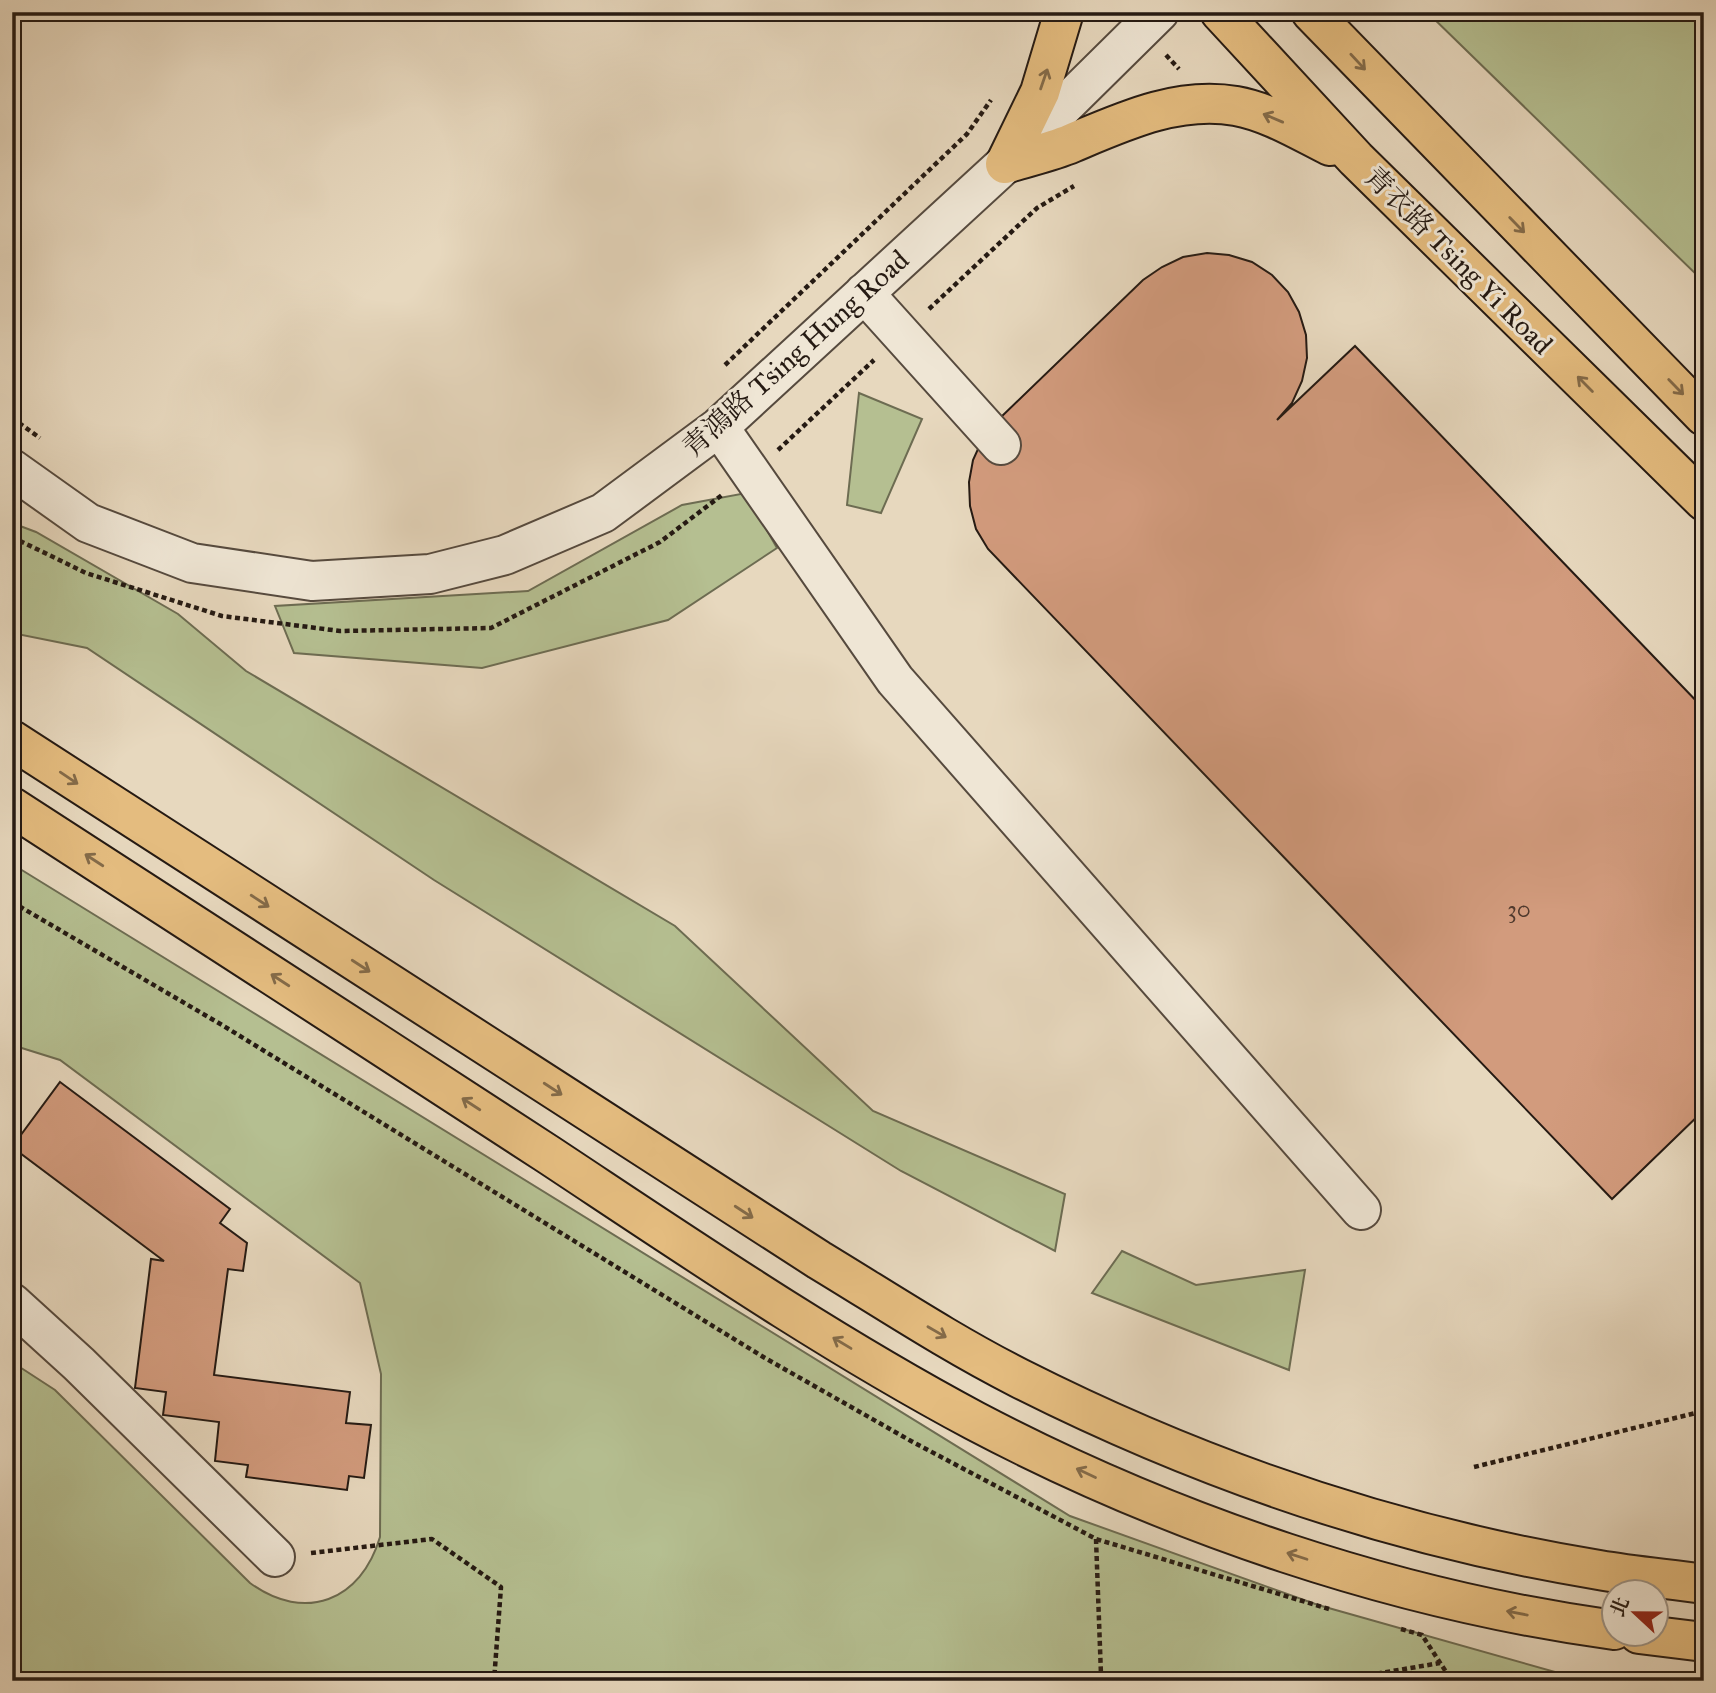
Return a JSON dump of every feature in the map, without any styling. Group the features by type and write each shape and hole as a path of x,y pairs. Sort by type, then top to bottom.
{"main road":[{"path":"1005,163 1037,99 1065,12"},
{"name":"青衣路 Tsing Yi Road","path":"1220,12 1356,159 1704,501"},
{"path":"1311,12 1704,416"},
{"path":"1005,163 1071,144 1092,133 1149,113 1178,105 1205,104 1236,106 1268,115 1356,159"},
{"path":"12,740 853,1281 1017,1377 1170,1448 1266,1485 1380,1521 1486,1548 1599,1570 1704,1584"},
{"path":"12,807 766,1297 977,1422 1132,1495 1241,1538 1353,1573 1475,1606 1599,1628"},
{"path":"1670,1637 1704,1642"}],"street":[{"name":"青鴻路 Tsing Hung Road","path":"12,469 88,523 192,563 312,581 430,574 505,555 603,513 719,427 1005,163 1159,12"},
{"path":"864,293 1001,445"},
{"path":"719,427 895,680 1362,1210"},
{"path":"12,1303 79,1364 275,1557"}],"path":[{"path":"720,371 967,134 999,89"},
{"path":"12,418 44,441"},
{"path":"12,901 121,968 234,1032 765,1359 911,1441"},
{"path":"1474,1467 1704,1411"},
{"path":"275,1557 432,1539 501,1587 494,1681"},
{"path":"1096,1539 1101,1675 1118,1681"},
{"path":"1422,1635 1452,1681"},
{"path":"1310,1681 1323,1676 1368,1675 1440,1662"}],"green space":[{"path":"1427,12 1704,12 1704,282"},
{"path":"859,393 922,419 881,513 847,505"},
{"path":"746,493 777,548 668,620 482,668 294,653 275,606 528,591 682,505"},
{"path":"12,523 36,532 178,614 246,671 675,926 873,1111 1065,1194 1055,1251 901,1171 434,880 87,648 12,633"},
{"path":"12,864 1070,1516 1318,1605 1587,1681 12,1681 12,1362 55,1390 250,1583 291,1602 310,1603 328,1599 345,1590 359,1577 371,1559 380,1537 381,1374 360,1283 60,1060 12,1045"},
{"path":"1122,1251 1196,1285 1305,1270 1289,1370 1092,1293"}],"building":[{"path":"1207,253 1229,255 1252,262 1272,275 1288,292 1299,312 1306,335 1307,358 1302,381 1292,403 1277,420 1355,346 1704,709 1704,1110 1612,1199 988,549 976,529 970,506 969,482 973,460 983,438 998,420 1143,280 1183,257"},
{"path":"60,1082 230,1209 220,1223 247,1243 243,1271 228,1269 214,1375 350,1392 346,1423 371,1425 364,1478 349,1476 347,1490 246,1477 248,1465 215,1461 219,1422 163,1415 166,1392 135,1388 151,1259 164,1261 12,1147"}]}
